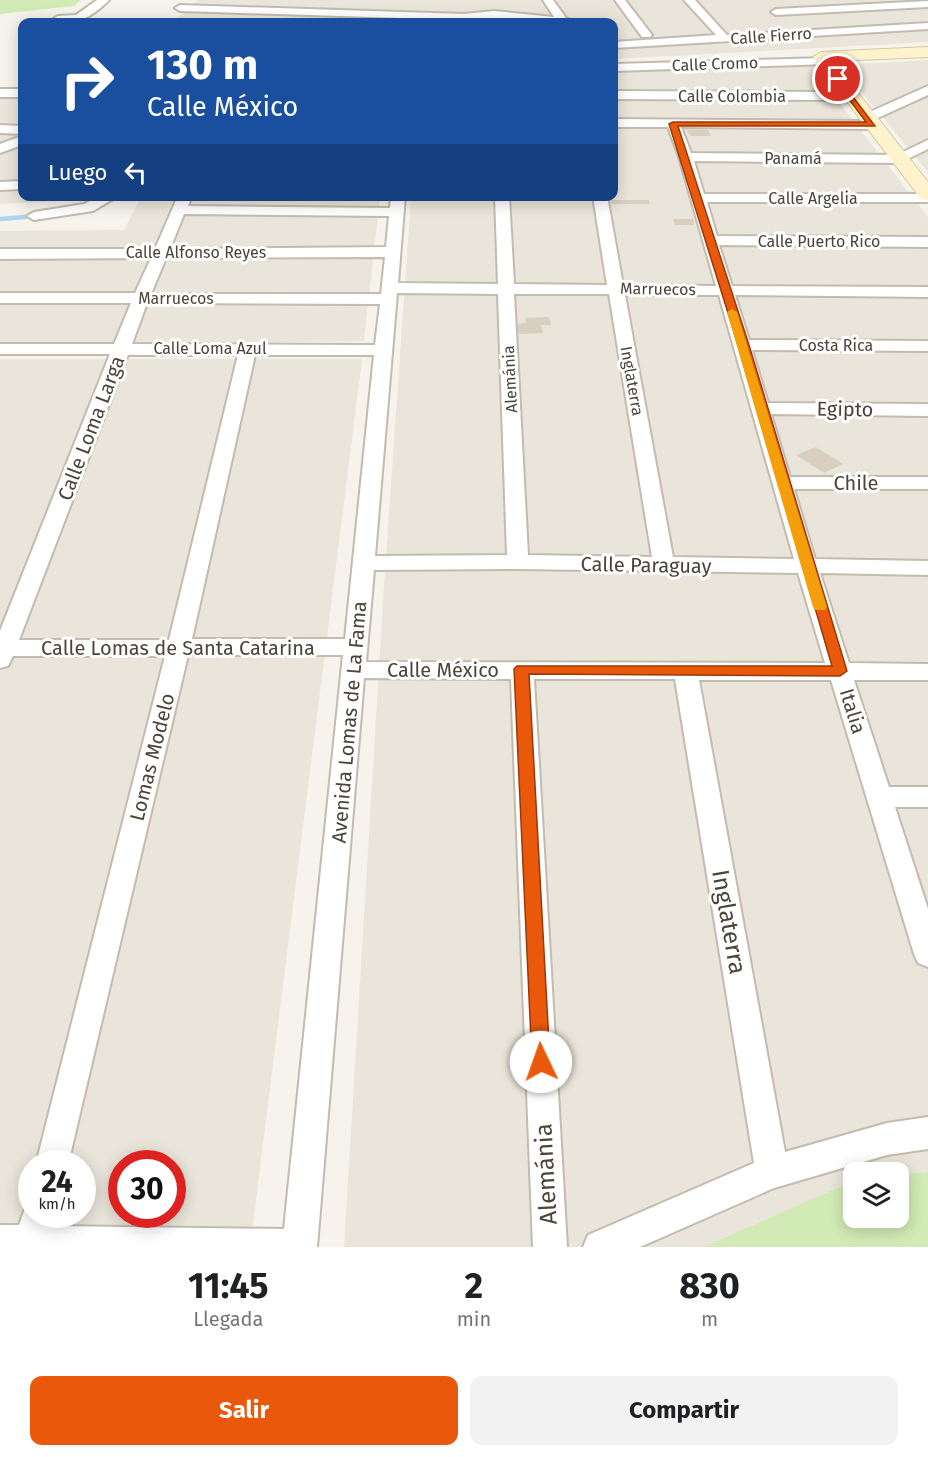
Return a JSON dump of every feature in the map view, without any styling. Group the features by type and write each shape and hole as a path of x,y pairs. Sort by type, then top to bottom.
{"street":[{"path":"80,18 104,0"},
{"path":"548,0 563,18"},
{"path":"620,0 646,35"},
{"path":"689,0 725,39"},
{"path":"379,2 485,10 532,18"},
{"path":"928,4 773,9 814,51 928,196"},
{"path":"181,8 341,18"},
{"path":"416,18 507,15"},
{"name":"Calle Fierro","path":"618,45 725,39 814,51 928,26"},
{"path":"624,32 680,42"},
{"name":"Calle Cromo","path":"618,68 814,51 927,56"},
{"path":"618,123 870,121 928,90"},
{"path":"0,93 18,93"},
{"name":"Calle Colombia","path":"618,95 850,96"},
{"path":"0,129 18,122"},
{"name":"Italia","path":"673,124 686,157 724,290 744,345 807,567 927,947"},
{"path":"0,149 18,142"},
{"path":"899,159 928,144"},
{"path":"0,149 18,148"},
{"name":"Panamá","path":"686,157 899,159"},
{"path":"0,186 18,185"},
{"name":"Calle Argelia","path":"698,198 928,196"},
{"path":"34,216 88,208 101,201"},
{"name":"Alemánia","path":"502,201 518,562"},
{"name":"Inglaterra","path":"601,201 664,565"},
{"path":"181,203 397,204"},
{"name":"Calle Loma Larga","path":"2,652 141,298 181,203"},
{"name":"Avenida Lomas de La Fama","path":"299,1246 397,204"},
{"name":"Calle Puerto Rico","path":"711,240 928,242"},
{"name":"Calle Alfonso Reyes","path":"0,254 391,252"},
{"name":"Marruecos","path":"0,298 388,294 506,287 928,292"},
{"name":"Costa Rica","path":"744,345 928,346"},
{"name":"Calle Loma Azul","path":"0,349 384,350"},
{"name":"Lomas Modelo","path":"55,1150 178,649 248,349"},
{"name":"Egipto","path":"762,408 928,410"},
{"name":"Chile","path":"784,483 928,483"},
{"name":"Calle Paraguay","path":"363,562 928,568"},
{"name":"Calle Lomas de Santa Catarina","path":"2,652 178,649 355,659"},
{"name":"Calle México","path":"355,659 522,669 928,672"},
{"name":"Alemánia","path":"522,669 550,1247"},
{"name":"Inglaterra","path":"686,672 772,1172"},
{"path":"879,797 928,797"},
{"path":"600,1247 772,1172 887,1139 928,1133"},
{"path":"26,1236 299,1246"}],"shaded area":[{"path":"198,0 928,0 928,42 618,59 618,18 178,18"},
{"path":"928,60 928,172 839,65"},
{"path":"809,64 928,217 928,1247 344,1247 384,585 411,201 618,201 618,72"},
{"path":"18,96 18,201 56,201 0,204 0,97"},
{"path":"139,201 380,201 364,341 0,345 0,231 124,230"},
{"path":"0,359 362,359 250,1247 0,1247"}],"green space":[{"path":"0,0 81,0 74,6 0,14"},
{"path":"928,1172 928,1247 704,1247 843,1185 843,1228 909,1228 909,1174"}],"building":[{"path":"687,130 708,130 711,136 690,136"},
{"path":"618,200 649,200 650,204 612,204 611,201"},
{"path":"673,219 693,219 694,225 675,225"},
{"path":"549,317 551,325 541,325 543,333 519,334 517,324 526,323 525,318"},
{"path":"816,447 843,464 824,473 796,455"}],"waterway":[{"path":"0,219 25,217"}],"slow traffic":[{"path":"732,312 744,345 820,607"}],"route":[{"path":"541,1062 522,669 686,672 840,671 807,567 744,345 724,290 686,157 673,124 872,124 838,79"}]}
